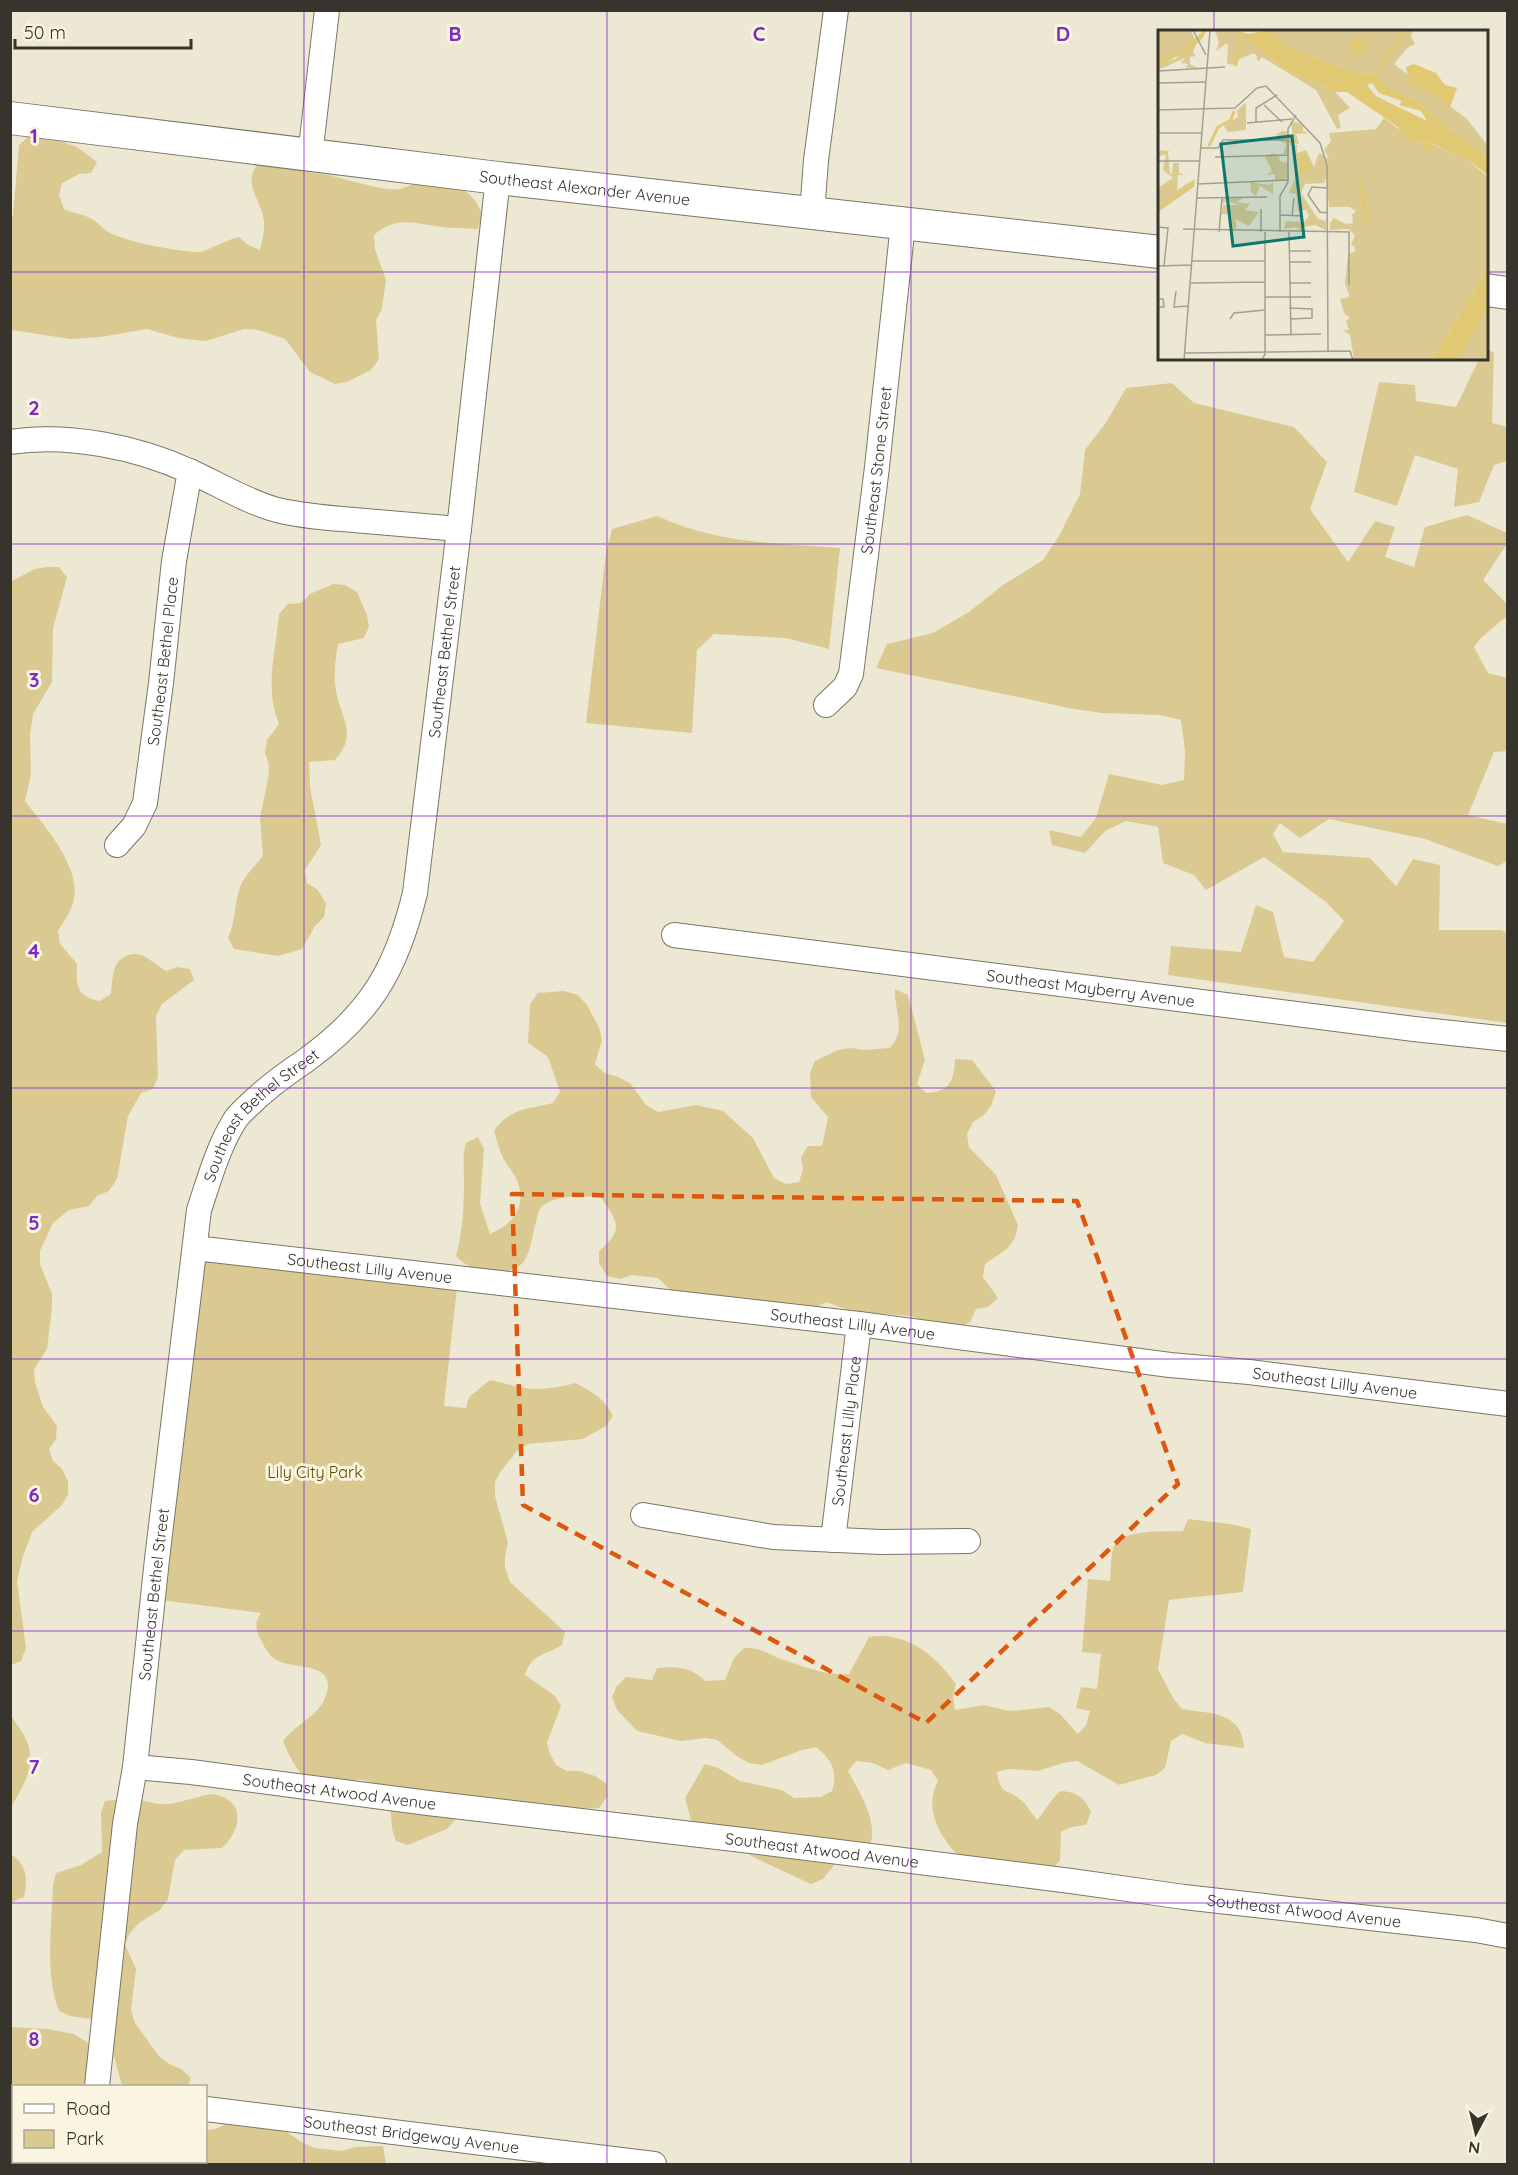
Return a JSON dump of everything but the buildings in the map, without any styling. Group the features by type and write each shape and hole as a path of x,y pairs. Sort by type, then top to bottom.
{"street":[{"path":"310,156 327,10"},
{"path":"812,214 816,160 836,10"},
{"name":"Southeast Alexander Avenue","path":"10,118 498,178 1158,252"},
{"name":"Southeast Bethel Street","path":"97,2085 125,1824 135,1767 157,1559 199,1210 212,1171 235,1118 269,1086 330,1043 367,1006 382,984 398,952 408,924 415,893 459,529 498,178"},
{"name":"Southeast Stone Street","path":"826,705 845,687 851,674 877,467 903,224"},
{"path":"1488,290 1508,293"},
{"path":"10,442 48,440 95,444 150,455 190,471 233,493 305,516 459,529"},
{"name":"Southeast Bethel Place","path":"117,845 134,826 145,803 174,561 190,471"},
{"name":"Southeast Mayberry Avenue","path":"674,935 1508,1039"},
{"name":"Southeast Lilly Avenue","path":"195,1248 859,1324 1170,1365 1249,1372 1508,1404"},
{"name":"Southeast Lilly Place","path":"833,1540 859,1324"},
{"path":"643,1515 773,1537 881,1542 968,1541"},
{"name":"Southeast Atwood Avenue","path":"135,1767 775,1844 1184,1897 1476,1930 1508,1936"},
{"name":"Southeast Bridgeway Avenue","path":"207,2109 654,2164"}],"highlighted area":[{"path":"512,1194 1077,1201 1178,1484 926,1723 523,1505"}],"green space":[{"path":"41,134 77,147 97,162 91,173 79,174 62,183 59,195 64,209 90,218 116,236 139,243 200,252 239,237 248,245 260,250 264,221 251,182 255,168 262,160 387,189 403,188 424,180 440,179 466,191 478,205 483,217 477,229 403,222 389,225 374,235 375,249 386,280 382,309 376,320 379,359 371,370 347,382 335,384 310,372 285,339 258,330 244,329 206,341 178,338 147,329 101,337 71,339 11,330 11,221 19,145 29,136"},
{"path":"1488,350 1494,353 1492,423 1507,427 1507,461 1494,465 1479,502 1454,507 1458,469 1415,455 1397,506 1354,492 1379,382 1415,385 1416,401 1456,407 1479,360 1488,360"},
{"path":"1172,383 1194,403 1294,427 1327,462 1310,509 1348,562 1375,521 1395,527 1385,557 1414,567 1425,527 1467,515 1507,533 1507,544 1483,580 1507,604 1507,616 1474,647 1488,673 1507,678 1507,751 1494,752 1468,815 1507,824 1507,861 1498,866 1425,839 1329,819 1300,838 1280,823 1273,834 1283,852 1370,858 1396,886 1413,859 1440,865 1439,930 1502,930 1507,934 1507,1023 1168,975 1171,946 1241,952 1256,905 1273,912 1284,957 1313,962 1344,921 1326,902 1264,857 1206,890 1194,875 1163,863 1158,827 1126,821 1105,831 1085,853 1052,845 1049,830 1081,837 1096,818 1109,774 1162,785 1184,780 1185,751 1181,720 1159,715 1102,713 1068,708 876,668 887,644 933,633 969,612 1003,585 1043,560 1059,536 1080,494 1085,450 1107,421 1126,388"},
{"path":"657,516 702,532 747,541 840,548 829,649 786,638 714,634 697,650 692,733 586,723 606,552 612,529"},
{"path":"59,567 67,577 53,628 52,682 33,714 30,735 31,774 25,801 59,846 72,873 74,898 70,912 58,931 60,944 77,964 78,984 82,993 92,999 100,1001 111,994 116,966 123,957 131,954 143,956 166,971 178,967 190,969 194,980 162,1004 156,1016 158,1077 153,1089 141,1093 128,1116 117,1179 109,1191 97,1196 89,1206 69,1210 53,1223 40,1251 40,1264 52,1294 52,1307 47,1349 34,1369 35,1382 43,1407 57,1426 56,1439 49,1449 53,1461 62,1469 68,1481 68,1494 62,1505 32,1532 23,1556 17,1581 26,1648 21,1661 11,1665 10,582 35,569"},
{"path":"333,584 345,585 357,592 367,615 369,627 364,638 338,644 335,682 347,736 342,751 335,760 309,762 310,787 321,845 305,870 307,883 318,890 326,904 324,917 315,926 302,949 278,956 234,949 228,938 240,887 263,856 260,818 269,765 265,753 267,740 279,724 272,696 272,669 279,614 288,604 301,603 310,594"},
{"path":"895,989 908,995 925,1060 917,1084 926,1093 941,1090 952,1079 955,1059 972,1060 996,1091 991,1106 984,1115 973,1122 967,1134 969,1147 996,1175 1018,1225 1015,1238 1007,1249 985,1264 983,1277 998,1298 988,1307 976,1309 970,1322 960,1327 935,1325 911,1316 851,1311 826,1302 804,1314 695,1313 658,1278 632,1275 620,1279 607,1276 599,1263 599,1251 613,1237 616,1225 601,1198 595,1197 568,1197 544,1204 539,1212 528,1253 519,1266 512,1270 502,1272 479,1269 467,1265 456,1256 463,1218 466,1143 478,1137 484,1149 480,1203 490,1234 512,1219 520,1205 521,1197 516,1178 503,1158 494,1131 500,1123 513,1114 528,1108 553,1103 560,1092 548,1057 528,1043 530,1004 538,993 564,991 578,995 587,1005 599,1027 602,1040 595,1064 604,1073 630,1083 646,1105 658,1112 696,1105 723,1111 753,1138 774,1178 786,1184 799,1182 803,1169 801,1157 808,1146 822,1146 828,1117 811,1097 810,1073 815,1061 838,1050 890,1048 898,1034 899,1027"},
{"name":"Lily City Park","path":"195,1248 458,1278 444,1406 466,1408 469,1397 490,1380 532,1389 575,1383 593,1393 606,1405 613,1416 606,1426 583,1439 528,1444 517,1451 495,1482 495,1496 508,1543 505,1568 510,1582 565,1632 562,1645 535,1659 525,1675 555,1696 561,1706 547,1743 550,1754 556,1765 567,1771 580,1771 595,1776 607,1784 607,1797 599,1808 559,1809 532,1802 507,1813 467,1813 456,1819 447,1829 408,1845 396,1841 392,1829 389,1788 369,1781 357,1780 330,1785 317,1784 298,1770 286,1748 283,1741 317,1710 325,1698 328,1687 327,1679 322,1673 281,1662 270,1655 257,1631 256,1625 261,1613 153,1599"},
{"path":"1188,1519 1251,1529 1243,1592 1169,1600 1158,1669 1173,1698 1182,1709 1223,1716 1231,1721 1238,1727 1244,1748 1205,1743 1182,1734 1171,1741 1165,1768 1156,1775 1119,1785 1077,1761 1038,1771 1009,1769 997,1772 1002,1788 1021,1800 1037,1820 1060,1791 1079,1796 1091,1812 1086,1825 1072,1827 1061,1832 1060,1861 1051,1870 958,1855 944,1839 935,1820 932,1801 938,1781 931,1770 906,1763 888,1770 873,1763 856,1761 848,1771 864,1801 871,1821 871,1842 867,1853 840,1858 823,1879 811,1884 751,1856 734,1838 698,1831 691,1820 685,1798 705,1764 718,1768 740,1781 782,1790 794,1798 821,1797 832,1791 834,1784 832,1766 822,1752 816,1747 762,1765 749,1763 717,1740 706,1738 681,1741 637,1731 617,1710 612,1697 617,1686 626,1677 652,1680 657,1668 683,1668 695,1673 705,1681 725,1680 734,1658 744,1648 761,1650 816,1670 833,1674 849,1674 869,1637 882,1636 895,1638 918,1647 948,1673 956,1684 953,1696 955,1710 984,1705 1010,1711 1049,1707 1060,1714 1078,1734 1086,1725 1090,1711 1076,1708 1081,1687 1097,1689 1101,1654 1082,1652 1088,1579 1110,1581 1112,1552 1120,1539 1147,1532 1183,1531"},
{"path":"11,1715 27,1740 30,1761 27,1777 11,1807"},
{"path":"210,1794 222,1796 235,1807 237,1823 234,1832 222,1848 184,1850 175,1860 168,1899 160,1910 139,1923 130,1933 125,1944 136,1969 131,2010 135,2023 158,2055 191,2078 188,2085 122,2085 112,2049 115,2036 97,2020 70,2016 59,2011 54,1996 50,1964 53,1884 56,1873 81,1865 102,1852 101,1813 105,1801 132,1798 158,1804 171,1804"},
{"path":"11,1854 20,1863 26,1878 24,1897 12,1902 10,1901"},
{"path":"11,2027 48,2029 74,2034 99,2050 93,2076 81,2085 12,2085 11,2116"},
{"path":"227,2124 281,2128 315,2148 342,2151 355,2147 383,2146 386,2164 123,2164 207,2163 207,2130"}]}
